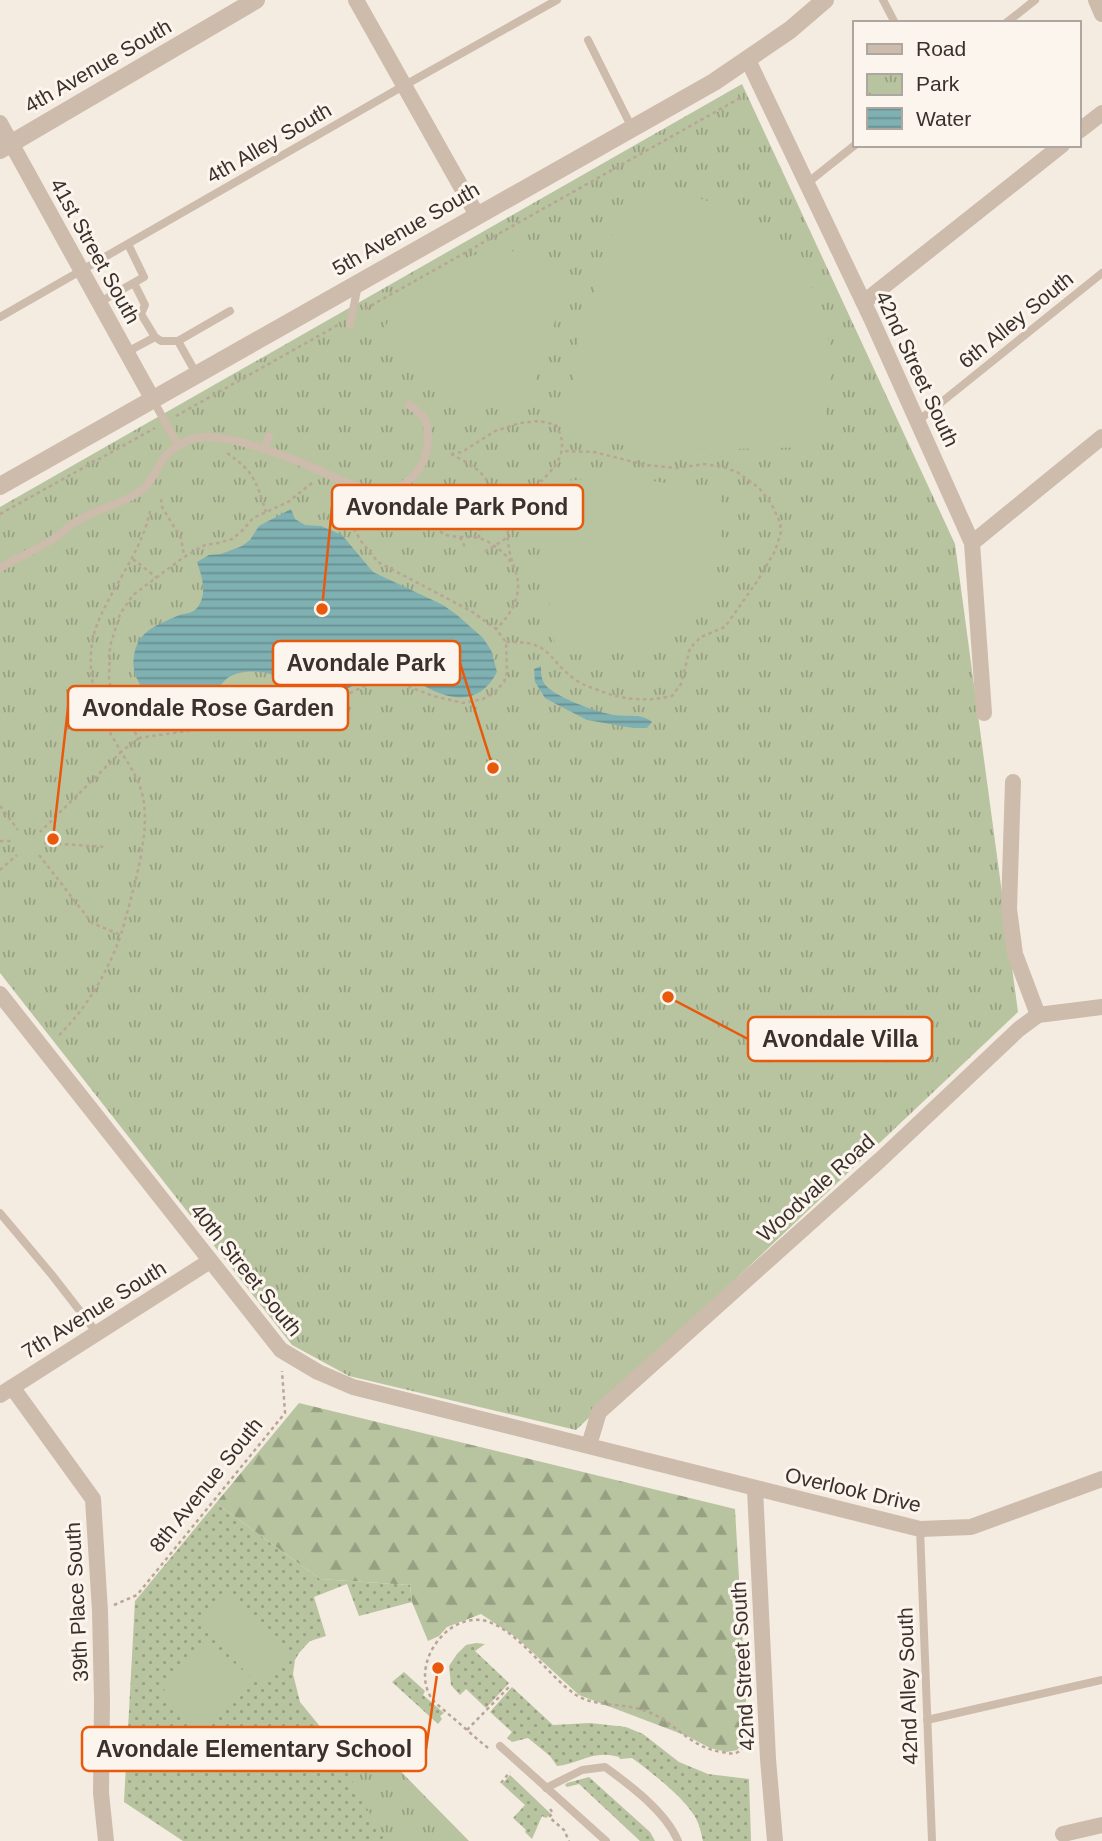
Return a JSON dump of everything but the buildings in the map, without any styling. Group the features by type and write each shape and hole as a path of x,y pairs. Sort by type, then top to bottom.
{"street":[{"name":"4th Avenue South","path":"6,146 256,0"},
{"path":"356,0 477,215"},
{"name":"5th Avenue South","path":"0,486 714,82 790,30 825,0"},
{"path":"1096,0 1102,14"},
{"name":"42nd Street South","path":"748,60 864,302 972,542 984,713"},
{"path":"1081,129 1102,113"},
{"name":"41st Street South","path":"0,123 6,146 82,270 153,400"},
{"path":"864,302 1059,147"},
{"path":"972,542 1102,437"},
{"path":"1013,782 1009,909 1015,954 1038,1015 1102,1007"},
{"name":"40th Street South","path":"0,994 281,1350 318,1372 353,1387 755,1489"},
{"name":"Woodvale Road","path":"589,1445 599,1412 1038,1015"},
{"name":"7th Avenue South","path":"6,1391 210,1261"},
{"name":"39th Place South","path":"6,1391 93,1499 100,1611 102,1793 106,1841"},
{"name":"Overlook Drive","path":"755,1489 920,1530 971,1527 1102,1479"},
{"name":"42nd Street South","path":"755,1489 768,1759 775,1841"},
{"path":"1063,1834 1102,1825"}],"lane":[{"name":"4th Alley South","path":"0,317 556,0"},
{"path":"883,0 894,21"},
{"path":"1009,21 1035,0"},
{"path":"588,40 632,128"},
{"path":"806,184 853,147"},
{"path":"100,302 144,277 128,244"},
{"name":"6th Alley South","path":"918,421 1102,273"},
{"path":"350,321 358,282"},
{"path":"134,283 145,305 141,314 155,337 161,341 178,341 230,311"},
{"path":"127,352 155,337"},
{"path":"178,341 197,375"},
{"path":"153,400 178,444"},
{"path":"0,568 55,539 76,521 145,487 163,458 178,444 196,438 212,437 264,450 374,491 396,489 412,479 428,451 428,424 422,414 409,405"},
{"path":"264,450 269,436"},
{"path":"0,1213 97,1333"},
{"name":"42nd Alley South","path":"920,1530 932,1841"},
{"path":"927,1720 1102,1680"},
{"path":"496,1750 546,1788 606,1841"},
{"path":"546,1788 582,1770 605,1767 624,1780 657,1811 678,1841"}],"path":[{"path":"0,514 350,321 740,98"},
{"path":"496,629 514,607 517,593 517,580 509,552 509,525 515,508 556,465 561,451 562,435 556,425 540,421 520,423 495,431 462,452 451,454 475,467 486,479 492,489 491,503 509,525"},
{"path":"506,642 536,644 546,650 580,684 603,692 639,700 672,696 681,684 690,648 701,637 725,627 758,580 775,551 781,532 780,522 771,503 759,488 737,472 704,464 677,468 646,465 594,452 561,451"},
{"path":"227,453 242,463 255,480 265,512"},
{"path":"139,738 114,704 109,678 110,646 120,614 133,595 184,557 205,545 232,539 253,518 288,502 312,483"},
{"path":"40,832 121,752 139,738 201,729 331,702 387,678 433,696 463,703 483,699 495,692 508,673 506,642 496,629 471,611 377,562 345,514 343,496"},
{"path":"161,499 162,507 181,538 184,557"},
{"path":"435,526 481,521 522,500"},
{"path":"479,539 479,525 491,503"},
{"path":"400,504 427,517 444,534 479,539 494,545 506,555 514,567"},
{"path":"60,1035 88,1001 110,964 121,935 135,881 144,828 142,790 103,718 94,691 92,659 94,634 108,600 133,559 146,530 150,511"},
{"path":"460,537 466,549"},
{"path":"485,552 508,537"},
{"path":"133,559 157,578"},
{"path":"0,806 18,830"},
{"path":"0,841 12,841"},
{"path":"44,844 107,847"},
{"path":"0,870 17,855"},
{"path":"39,855 92,923 121,935"},
{"name":"8th Avenue South","path":"100,1611 137,1595 285,1413 281,1350"},
{"path":"496,1750 467,1731 431,1698 424,1674 429,1653 445,1632 471,1619 498,1626 582,1698 627,1705 654,1714 708,1750 733,1754 749,1740"},
{"path":"467,1731 510,1685"},
{"path":"501,1783 510,1772 517,1779"},
{"path":"546,1806 553,1813 550,1817 560,1826 569,1841"}],"green space":[{"path":"742,84 955,544 1018,1012 576,1430 349,1376 292,1345 0,973 0,507"},
{"path":"652,191 710,202 747,219 777,242 801,269 818,300 828,334 831,371 827,409 815,447 654,451 587,438 568,413 575,367 572,359 626,193"},
{"path":"511,251 539,255 567,264 546,363 540,366 527,403 504,412 470,399 460,400 380,343 394,312 405,298 434,274 467,257"},
{"path":"606,474 719,491 720,539 712,584 702,605 688,622 670,637 647,647 613,654 556,654 541,541 547,536 546,496 562,481 602,478"},
{"path":"299,1403 735,1509 748,1734 745,1741 737,1750 727,1752 710,1748 687,1736 579,1695 517,1638 481,1614 447,1627 439,1636 428,1641 412,1602 410,1585 320,1579 216,1503"},
{"path":"216,1503 320,1579 410,1585 412,1602 359,1616 347,1584 314,1597 326,1636 310,1641 299,1653 293,1674 300,1702 363,1779 400,1841 183,1841 124,1802 135,1601"},
{"path":"229,1593 294,1654 267,1683 201,1621"},
{"path":"206,1640 251,1677 204,1732 160,1695"},
{"path":"485,1644 475,1651 509,1683 486,1708 466,1689 460,1695 451,1685 449,1666 466,1645"},
{"path":"404,1672 425,1691 423,1695 444,1713 438,1724 392,1682"},
{"path":"512,1687 553,1725 590,1723 626,1727 643,1734 679,1762 708,1774 749,1779 751,1841 703,1841 697,1821 688,1807 665,1784 632,1758 620,1759 601,1755 557,1766 550,1756 528,1738 512,1742 507,1738 512,1732 490,1712"},
{"path":"366,1736 469,1841 385,1841 340,1759"},
{"path":"510,1775 551,1814 546,1818 542,1816 532,1839 513,1818 525,1805 502,1784"},
{"path":"589,1777 650,1832 655,1841 640,1841 579,1784 567,1787 565,1785"}],"water":[{"path":"291,509 295,519 305,525 321,526 342,535 373,572 443,605 457,615 483,638 491,650 497,672 491,682 477,694 468,697 450,696 430,689 398,670 383,669 347,689 322,694 278,676 249,672 229,677 211,696 192,706 173,707 156,701 139,683 134,671 133,660 141,637 161,623 197,608 203,591 197,562 209,555 221,554 242,546 250,540 259,526"},
{"path":"541,666 544,683 565,698 607,714 639,716 652,722 647,728 633,728 587,720 545,698 535,682 534,669"}],"place":[{"name":"Avondale Park Pond","path":"322,609"},
{"name":"Avondale Park","path":"493,768"},
{"name":"Avondale Rose Garden","path":"53,839"},
{"name":"Avondale Villa","path":"668,997"},
{"name":"Avondale Elementary School","path":"438,1668"}]}
